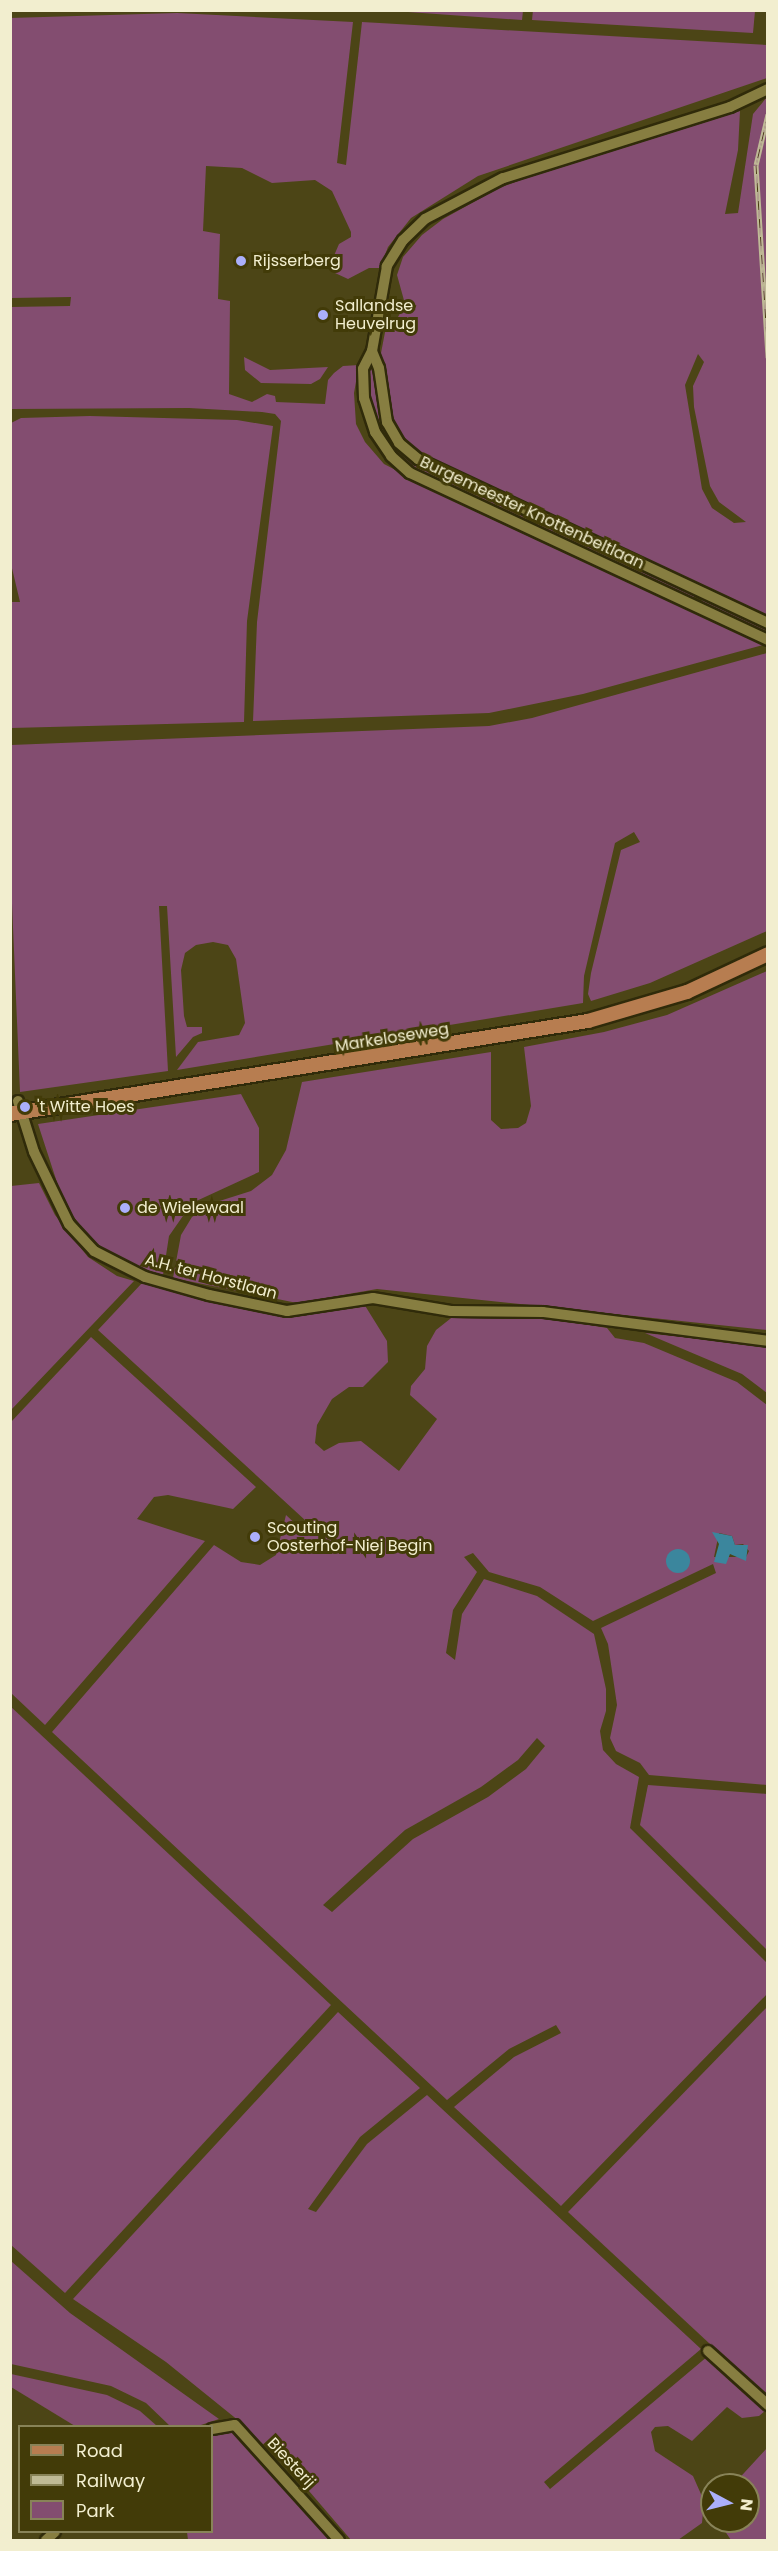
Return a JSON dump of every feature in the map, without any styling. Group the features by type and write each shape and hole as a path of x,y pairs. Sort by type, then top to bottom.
{"main road":[{"name":"Markeloseweg","path":"16,1109 588,1022 687,992 768,954"}],"street":[{"name":"Burgemeester Knottenbeltlaan","path":"768,89 730,107 503,178 425,219 403,240 387,266 372,351 363,369 364,398 375,432 391,456 410,473 768,640"},
{"name":"Burgemeester Knottenbeltlaan","path":"372,351 379,368 387,422 399,443 429,466 768,623"},
{"path":"527,529 534,515"},
{"name":"A.H. ter Horstlaan","path":"16,1109 69,1224 94,1251 146,1277 209,1295 287,1311 373,1298 451,1311 543,1311 768,1341"},
{"path":"708,2351 768,2405"},
{"name":"Biesterij","path":"213,2428 235,2425 339,2541"}],"green space":[{"path":"523,10 522,20 394,11"},
{"path":"533,10 755,11 753,33 532,20"},
{"path":"177,13 353,22 337,163 346,165 362,22 767,45 767,78 478,176 411,218 388,247 380,268 369,268 348,279 335,273 333,258 339,244 351,237 351,232 332,191 315,180 272,183 242,168 206,166 203,231 220,234 218,299 230,301 229,394 252,402 267,394 275,396 276,402 325,404 328,380 334,373 343,366 359,365 354,393 356,424 365,442 384,464 479,513 763,645 583,694 489,713 253,721 257,622 281,421 275,414 262,412 189,408 11,409 11,307 70,306 71,297 11,298 10,18"},
{"path":"767,97 767,617 416,454 389,420 381,353 386,327 398,317 405,304 397,275 403,257 422,235 443,219 499,188 553,168 740,111 738,150 725,214 738,213 753,114","holes":["698,354 704,362 693,386 694,407 710,486 719,502 746,522 734,523 712,508 702,489 685,385"]},
{"path":"244,357 270,370 328,367 320,379 311,384 261,383 245,370"},
{"path":"370,365 373,365 396,442 528,515 524,523 425,478 398,461 378,429 368,400 366,371"},
{"path":"90,416 237,420 273,426 247,621 244,722 11,728 11,602 20,602 11,564 11,423 21,418"},
{"path":"539,520 696,593 692,601 535,528"},
{"path":"704,596 767,626 763,635 700,605"},
{"path":"767,653 767,931 650,983 591,1001 588,994 591,973 621,850 640,842 634,832 615,843 584,976 583,1003 177,1070 198,1042 239,1035 245,1023 236,959 228,945 213,942 196,945 185,953 181,970 184,1016 187,1027 202,1027 202,1033 193,1037 176,1057 167,906 159,906 168,1071 20,1092 11,880 11,745 489,726 532,718"},
{"path":"767,971 767,1330 377,1289 297,1303 173,1278 181,1235 192,1217 210,1204 251,1191 272,1175 286,1150 302,1082 491,1052 491,1120 501,1129 518,1128 526,1123 531,1106 524,1047 604,1032 667,1015"},
{"path":"241,1094 259,1128 259,1172 192,1203 169,1236 163,1275 127,1264 99,1250 64,1204 38,1124"},
{"path":"39,1183 55,1215 88,1257 117,1276 134,1281 11,1410 11,1186"},
{"path":"142,1283 277,1314 302,1316 364,1304 387,1341 388,1362 363,1387 349,1387 332,1399 317,1425 315,1443 324,1451 339,1443 361,1441 399,1471 437,1419 410,1395 411,1386 425,1369 427,1346 436,1330 455,1315 543,1317 607,1328 615,1338 644,1343 737,1382 767,1405 767,1785 649,1775 640,1763 616,1751 610,1738 617,1705 608,1644 601,1628 716,1573 713,1564 593,1621 540,1587 489,1572 473,1553 464,1557 477,1572 453,1610 446,1653 455,1660 462,1614 484,1579 537,1596 594,1634 606,1689 606,1711 600,1731 603,1750 616,1764 639,1777 630,1828 767,1963 767,1994 561,2206 454,2107 514,2057 561,2033 556,2025 509,2049 447,2100 52,1732 214,1545 241,1562 260,1565 276,1555 286,1515 300,1528 306,1521 98,1330","holes":["719,1533 732,1536 735,1545 743,1544 749,1551 746,1557 714,1557","537,1738 545,1746 526,1769 488,1797 413,1839 332,1912 323,1905 405,1830 481,1787 518,1760"]},
{"path":"645,1333 767,1346 767,1393 742,1374"},
{"path":"91,1337 256,1487 233,1509 168,1495 154,1497 137,1519 205,1541 45,1725 11,1693 11,1422"},
{"path":"10,1706 331,2005 65,2293 11,2245"},
{"path":"648,1785 767,1794 767,1950 640,1825"},
{"path":"767,2007 767,2397 568,2212"},
{"path":"338,2012 420,2088 360,2137 308,2209 316,2212 367,2144 427,2095 701,2349 544,2482 550,2489 708,2356 767,2409 759,2416 742,2418 727,2407 692,2441 668,2426 655,2427 651,2432 655,2451 693,2476 700,2492 700,2524 678,2540 351,2540 297,2477 239,2421 166,2362 73,2299"},
{"path":"11,2261 70,2313 219,2419 201,2425 169,2425 146,2403 111,2386 11,2364"},
{"path":"11,2374 107,2395 140,2411 156,2425 73,2425 11,2387"},
{"path":"223,2429 233,2431 336,2540 188,2540 187,2533 213,2533 213,2433"},
{"path":"767,2448 767,2540 731,2540 726,2533 760,2533 760,2473 744,2473"}],"water":[{"path":"712,1532 732,1536 735,1545 748,1545 746,1561 730,1554 726,1564 714,1562 719,1544"},
{"path":"678,1549 686,1553 690,1561 686,1569 678,1573 670,1569 666,1561 670,1553"}],"railway":[{"path":"768,114 756,165 768,358"}],"place":[{"name":"Rijsserberg","path":"241,261"},
{"name":"Sallandse Heuvelrug","path":"323,315"},
{"name":"'t Witte Hoes","path":"25,1107"},
{"name":"de Wielewaal","path":"125,1208"},
{"name":"Scouting Oosterhof-Niej Begin","path":"255,1537"}]}
